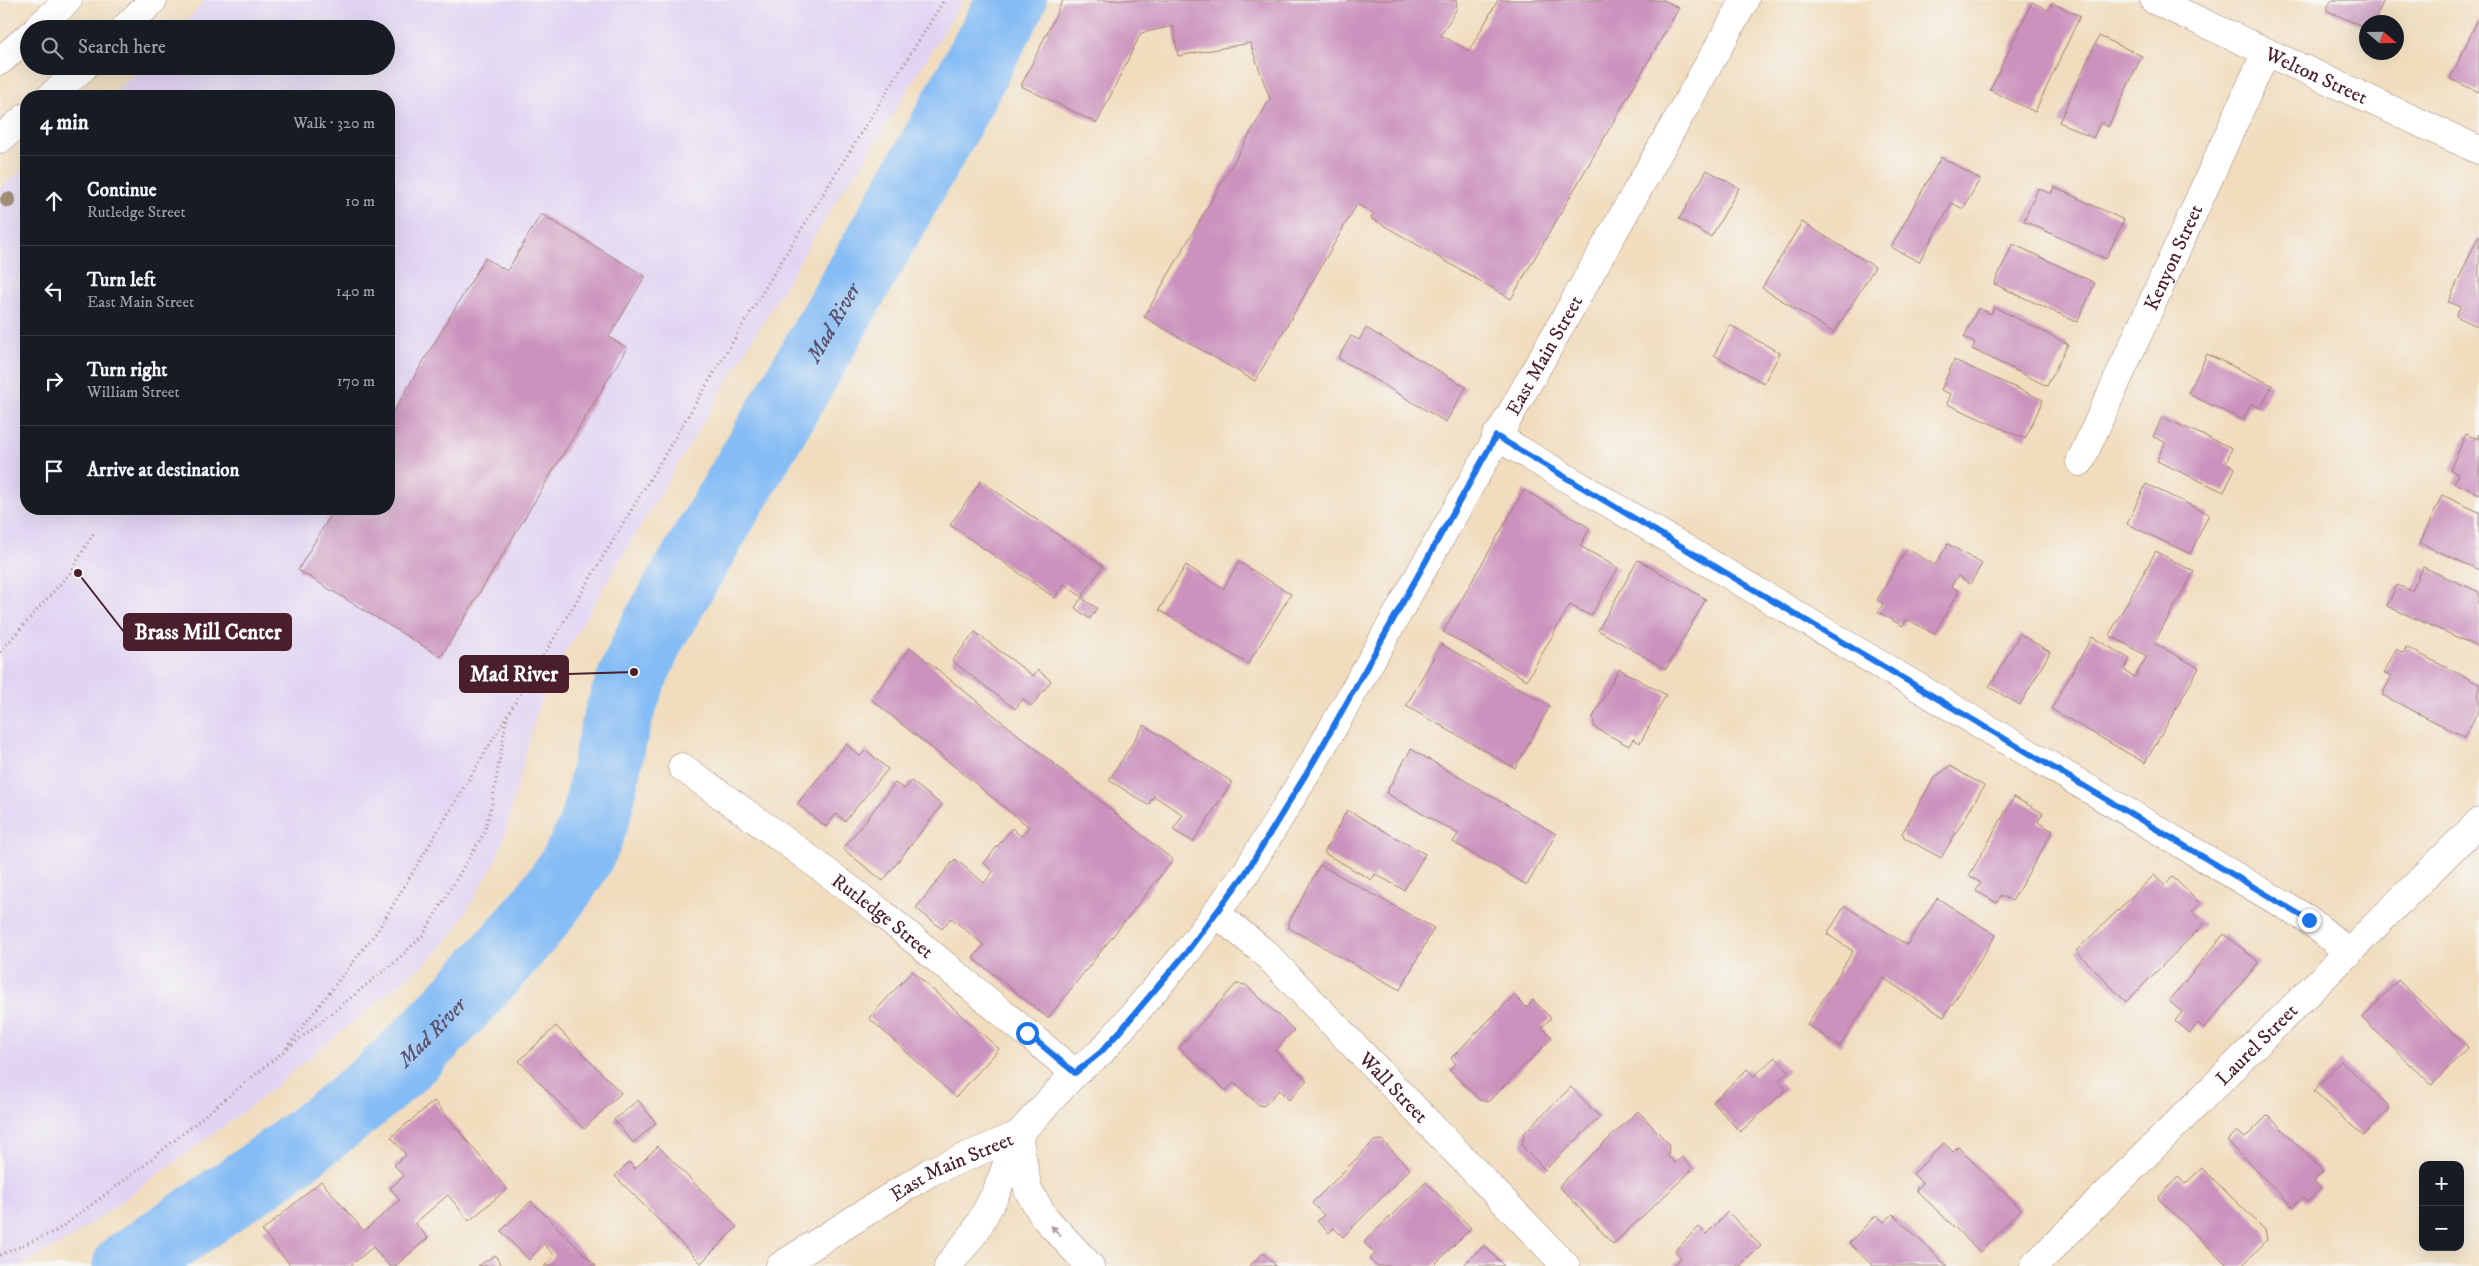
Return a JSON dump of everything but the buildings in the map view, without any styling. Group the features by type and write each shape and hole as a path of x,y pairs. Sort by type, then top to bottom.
{"street":[{"path":"47,20 68,0"},
{"path":"133,20 153,0"},
{"name":"East Main Street","path":"780,1266 930,1172 1018,1135 1075,1073 1101,1052 1121,1030 1217,914 1260,851 1309,768 1745,0"},
{"name":"Welton Street","path":"2154,0 2479,150"},
{"path":"0,61 20,44"},
{"name":"Kenyon Street","path":"2080,462 2266,52"},
{"path":"58,90 75,75"},
{"path":"0,139 20,122"},
{"path":"1496,436 2309,920 2349,953"},
{"name":"Rutledge Street","path":"682,767 788,843 882,914 1075,1073"},
{"name":"Laurel Street","path":"2034,1266 2479,822"},
{"name":"Wall Street","path":"1217,914 1265,953 1566,1266"},
{"path":"948,1266 975,1232 992,1201 1018,1135"},
{"path":"1018,1135 1028,1190 1044,1217 1090,1266"}],"path":[{"path":"283,1052 378,930 779,265 944,0"},
{"path":"0,652 70,573 94,532"},
{"path":"0,1255 58,1230 143,1166 395,962 423,935 484,833 492,804 508,713"}],"shaded area":[{"path":"206,0 963,0 860,168 840,194 567,649 538,707 503,841 493,866 452,935 430,959 251,1106 73,1237 18,1266 0,1266 0,188 20,172 20,515 395,515 395,90 116,90 132,75 395,75 395,20 187,20"}],"waterway":[{"name":"Mad River","path":"127,1266 281,1160 370,1091 402,1062 478,983 532,923 557,891 578,857 592,828 619,713 652,633 794,391 939,137 1012,0"}],"place":[{"name":"Brass Mill Center","path":"78,573"},
{"name":"Mad River","path":"634,672"}],"route":[{"path":"1027,1033 1075,1073 1101,1052 1121,1030 1217,914 1270,835 1314,761 1496,436 1590,490 1734,578 2309,920"}]}
